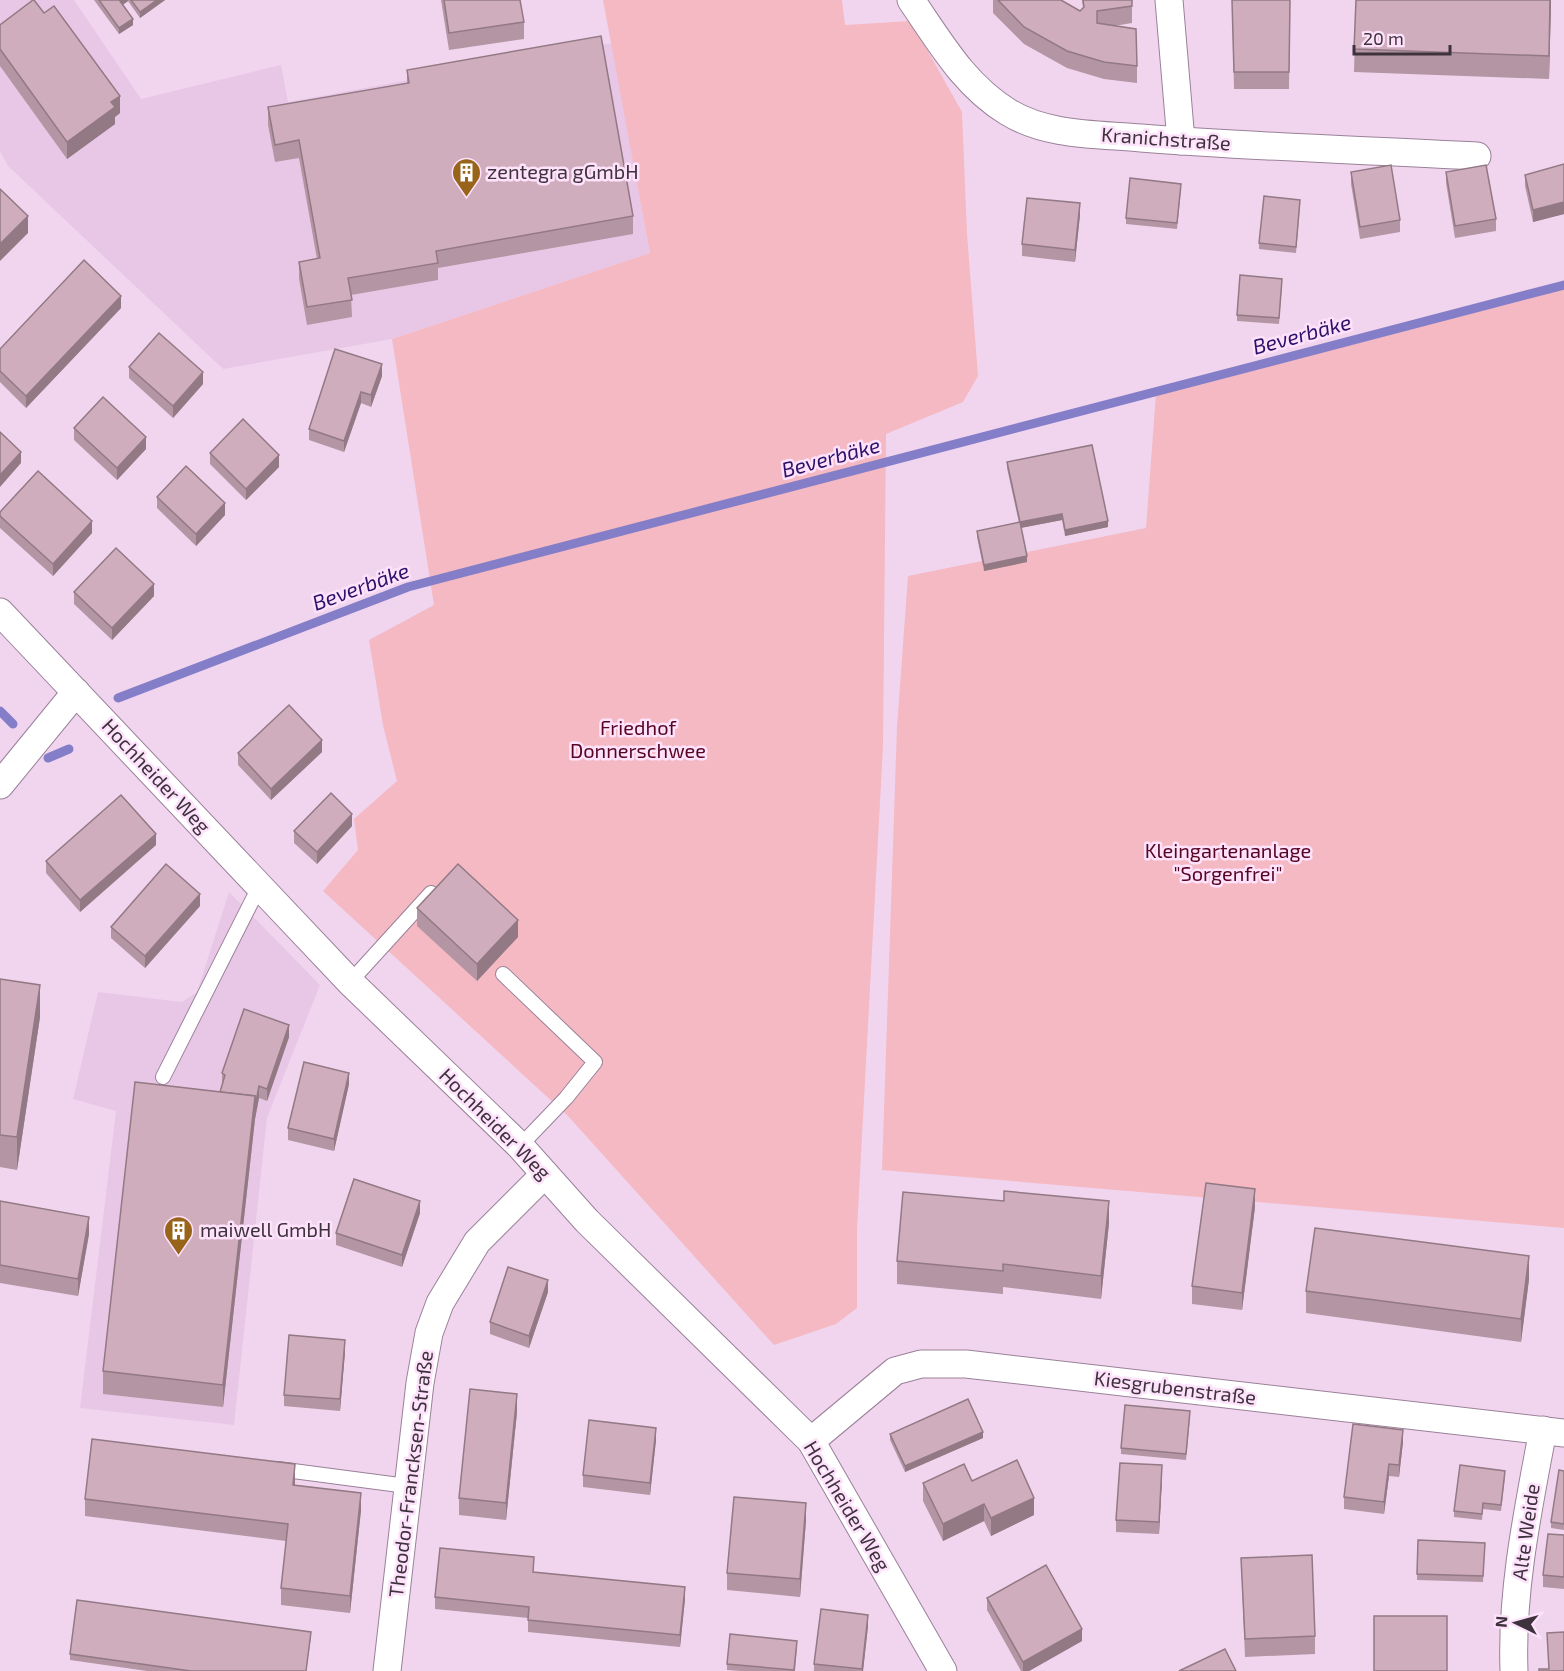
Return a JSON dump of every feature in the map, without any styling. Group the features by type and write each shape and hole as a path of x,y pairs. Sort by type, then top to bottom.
{"street":[{"name":"Kranichstraße","path":"911,0 965,78 981,93 1010,114 1053,130 1181,141 1477,156"},
{"path":"1169,0 1181,141"},
{"name":"Hochheider Weg","path":"0,612 350,982 520,1146 587,1221 811,1441 943,1671"},
{"path":"0,785 76,692"},
{"name":"Theodor-Francksen-Straße","path":"387,1671 407,1486 429,1333 440,1304 477,1242 545,1174"},
{"name":"Kiesgrubenstraße","path":"811,1441 896,1371 921,1364 966,1364 1553,1431"},
{"name":"Alte Weide","path":"1514,1671 1513,1634 1524,1532 1553,1431"}],"lane":[{"path":"163,1077 259,886"},
{"path":"350,982 431,893"},
{"path":"503,974 595,1062 566,1098 520,1146"},
{"path":"260,1466 407,1486"}],"shaded area":[{"path":"0,0 74,0 141,99 281,65 288,102 612,43 650,253 392,339 223,369 8,166 0,151"},
{"path":"229,892 320,985 267,1118 234,1425 80,1408 116,1111 73,1099 98,992 182,1002 197,992"}],"green space":[{"name":"Friedhof Donnerschwee","path":"603,0 842,0 845,25 911,21 962,112 967,234 978,376 963,402 886,434 883,747 857,1229 857,1308 836,1324 774,1345 568,1116 323,891 358,850 354,819 397,781 383,725 369,640 434,605 392,339 650,253"},
{"name":"Kleingartenanlage \"Sorgenfrei\"","path":"1564,286 1564,1228 882,1170 897,727 908,576 1146,528 1156,394 1378,338"}],"building":[{"path":"33,0 44,13 54,6 120,96 111,102 115,107 67,142 0,49 0,25"},
{"path":"99,0 121,0 133,19 119,28"},
{"path":"131,0 157,0 140,12"},
{"path":"444,0 520,0 524,22 449,33"},
{"path":"998,0 1061,0 1080,11 1084,7 1083,0 1132,0 1132,6 1097,11 1097,23 1136,29 1137,66 1104,62 1067,51 1024,27"},
{"path":"1232,0 1290,0 1289,72 1234,72"},
{"path":"1356,0 1550,0 1549,56 1354,49"},
{"name":"zentegra gGmbH","path":"601,36 633,216 436,251 438,263 348,278 352,300 307,307 299,262 320,258 299,140 275,145 268,107 409,83 407,70"},
{"path":"1564,164 1564,202 1533,210 1525,175"},
{"path":"1391,165 1400,220 1360,227 1351,172"},
{"path":"1486,165 1496,219 1455,226 1446,172"},
{"path":"1130,178 1181,184 1177,223 1126,218"},
{"path":"0,189 28,216 0,244"},
{"path":"1264,196 1300,200 1296,247 1259,243"},
{"path":"1027,198 1080,203 1075,250 1022,244"},
{"path":"84,260 121,296 26,396 0,371 0,349"},
{"path":"1240,275 1282,279 1279,318 1237,315"},
{"path":"159,333 203,372 173,406 129,367"},
{"path":"335,349 382,364 371,395 361,392 344,441 309,429"},
{"path":"103,397 146,437 117,468 74,428"},
{"path":"243,419 279,455 246,489 210,453"},
{"path":"0,432 21,452 0,475"},
{"path":"1092,445 1108,521 1065,530 1062,514 1020,522 1007,462"},
{"path":"186,466 225,503 196,534 157,497"},
{"path":"38,471 92,521 53,564 0,516 0,512"},
{"path":"1020,522 1027,556 984,565 977,531"},
{"path":"116,548 154,584 112,628 74,592"},
{"path":"289,705 322,740 271,789 238,753"},
{"path":"331,793 352,814 317,852 294,831"},
{"path":"121,795 156,834 80,900 46,861"},
{"path":"166,864 200,894 145,956 111,927"},
{"path":"458,864 518,920 477,964 417,908"},
{"path":"0,979 40,985 17,1137 0,1135"},
{"path":"244,1009 289,1025 267,1089 259,1086 255,1107 255,1096 220,1092 225,1075 222,1073"},
{"path":"304,1062 349,1073 334,1139 288,1128"},
{"name":"maiwell GmbH","path":"135,1082 255,1096 223,1385 103,1371"},
{"path":"354,1179 420,1201 402,1255 336,1233"},
{"path":"1206,1183 1255,1189 1242,1293 1192,1286"},
{"path":"1004,1191 1109,1201 1101,1276 1003,1264 1003,1271 897,1261 903,1192 1004,1201"},
{"path":"0,1201 89,1217 78,1279 0,1265"},
{"path":"1315,1228 1529,1256 1521,1319 1306,1291"},
{"path":"508,1267 548,1280 529,1336 490,1322"},
{"path":"289,1335 345,1340 340,1399 284,1395"},
{"path":"470,1389 517,1394 506,1503 459,1498"},
{"path":"968,1399 983,1432 905,1466 890,1434"},
{"path":"1125,1405 1190,1411 1186,1454 1121,1448"},
{"path":"589,1420 656,1428 650,1483 583,1475"},
{"path":"1353,1424 1403,1430 1399,1465 1389,1464 1384,1502 1344,1497"},
{"path":"92,1439 295,1464 293,1485 361,1493 350,1596 281,1588 288,1524 85,1499"},
{"path":"1017,1460 1034,1498 991,1518 984,1504 943,1524 923,1483 964,1464 972,1481"},
{"path":"1120,1463 1162,1465 1159,1522 1116,1520"},
{"path":"1460,1465 1505,1471 1501,1505 1483,1503 1482,1514 1454,1511"},
{"path":"1559,1470 1564,1471 1564,1524 1551,1522"},
{"path":"734,1497 806,1503 800,1579 727,1573"},
{"path":"1548,1534 1564,1535 1564,1577 1543,1575"},
{"path":"1418,1540 1485,1543 1483,1576 1417,1574"},
{"path":"440,1548 534,1557 533,1572 685,1587 680,1635 528,1620 529,1607 435,1597"},
{"path":"1312,1555 1315,1636 1245,1639 1241,1558"},
{"path":"1046,1565 1082,1629 1023,1662 987,1598"},
{"path":"77,1600 311,1632 306,1671 191,1671 70,1654"},
{"path":"821,1609 868,1615 862,1669 814,1664"},
{"path":"1374,1616 1447,1616 1447,1671 1374,1671"},
{"path":"1564,1632 1564,1671 1539,1671 1539,1669 1549,1669 1547,1633"},
{"path":"730,1634 797,1641 794,1670 727,1664"},
{"path":"1225,1649 1236,1671 1179,1671"}],"waterway":[{"name":"Beverbäke","path":"118,698 408,587 1564,285"},
{"name":"Beverbäke","path":"0,711 13,724"},
{"name":"Beverbäke","path":"48,758 69,749"}],"place":[{"name":"zentegra gGmbH","path":"466,198"},
{"name":"maiwell GmbH","path":"179,1256"}]}
